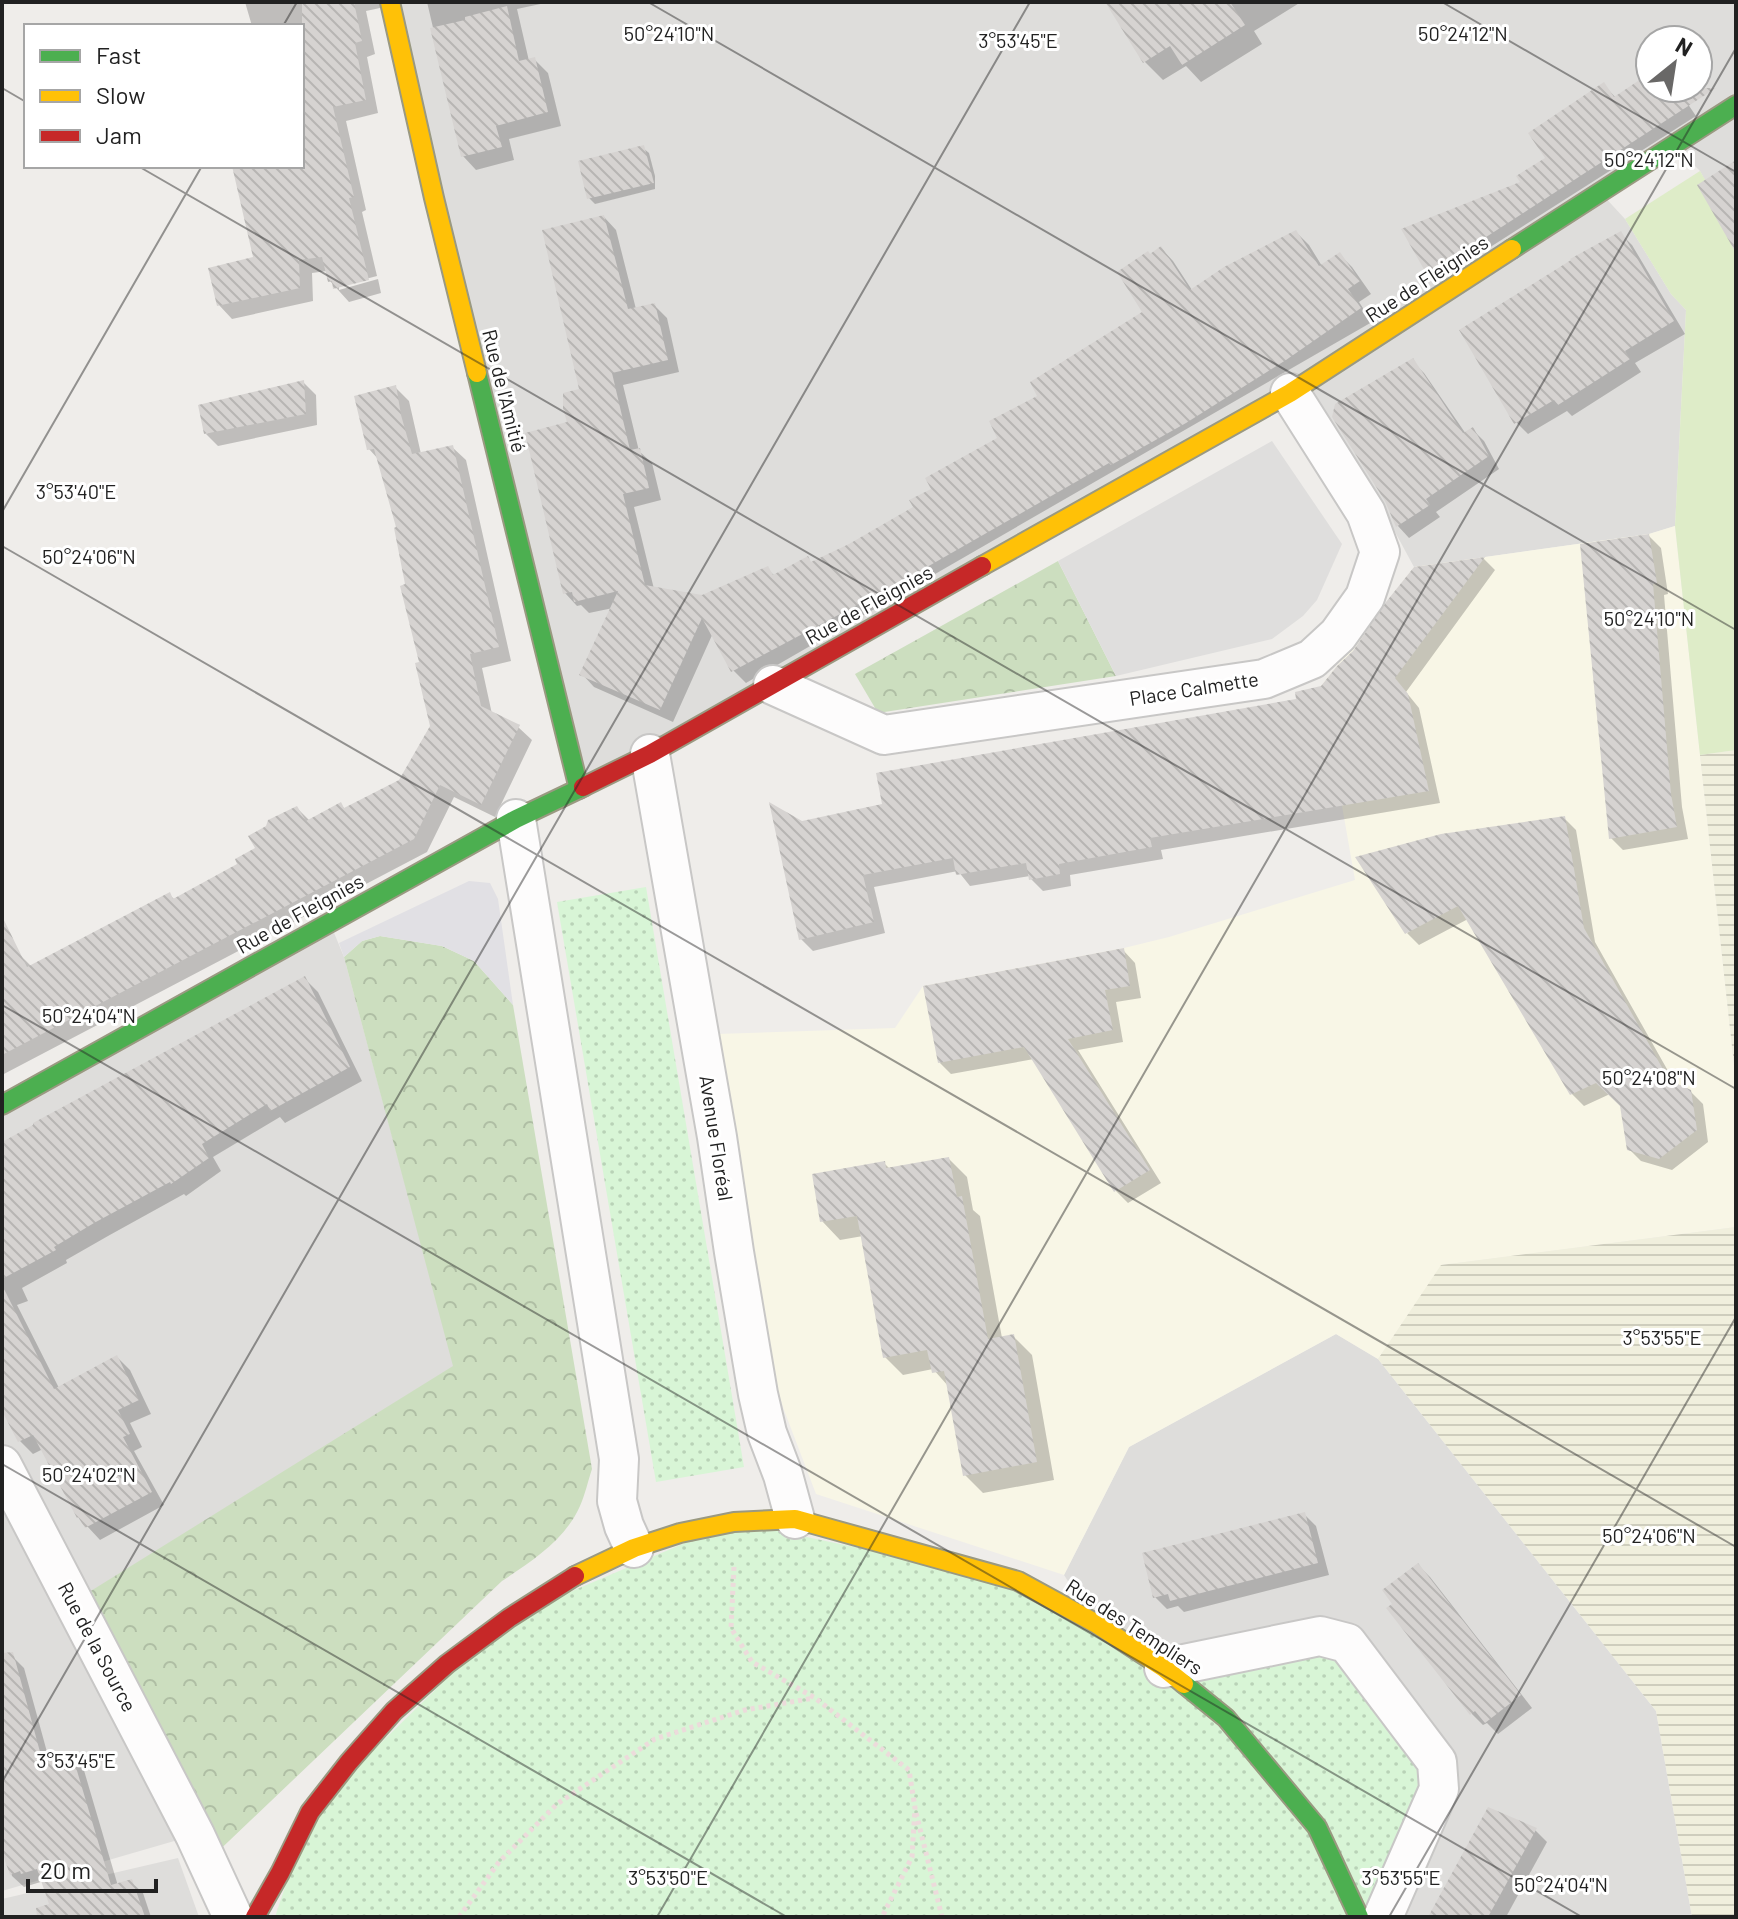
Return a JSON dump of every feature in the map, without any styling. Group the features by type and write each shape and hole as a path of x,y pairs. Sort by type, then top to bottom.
{"street":[{"name":"Rue de l'Amitié","path":"390,2 434,198 579,789"},
{"name":"Rue de Fleignies","path":"2,1105 516,819 650,754 1290,393 1736,105"},
{"name":"Place Calmette","path":"773,685 884,735 1264,679 1312,659 1338,635 1365,597 1380,552 1366,513 1290,393"},
{"name":"Avenue Floréal","path":"650,754 758,1394 767,1433 795,1519"},
{"path":"516,819 619,1459 617,1501 634,1548"},
{"name":"Rue de la Source","path":"2,1465 208,1861 233,1917"},
{"name":"Rue des Templiers","path":"255,1917 310,1812 349,1762 394,1711 447,1664 509,1618 579,1573 634,1548 680,1533 734,1522 795,1519 1018,1581 1095,1623 1164,1668 1226,1718 1317,1827 1359,1917"},
{"path":"1164,1668 1320,1636 1347,1643 1437,1762 1439,1789 1383,1917"}],"path":[{"path":"734,1522 731,1628 752,1662 815,1698 909,1770 915,1808 942,1917"},
{"path":"459,1917 499,1862 557,1804 655,1739 745,1710 815,1698"},
{"path":"882,1917 912,1857 915,1808"}],"shaded area":[{"path":"390,2 1736,2 1736,237 1700,171 1675,146 1601,193 1625,219 1671,294 1686,310 1675,526 1649,534 1414,567 1362,471 1308,382 579,789"},
{"path":"1272,441 1342,544 1317,600 1303,616 1272,639 1116,676 1058,561"},
{"path":"1675,526 1736,1083 1736,1227 1442,1265 1378,1359 1336,1334 1129,1447 1064,1575 816,1494 758,1329 716,1034 895,1028 923,986 1169,937 1355,880 1321,686 1414,567 1649,534"},
{"path":"469,881 490,883 498,899 513,1005 474,961 442,946 380,936 362,941 344,957 339,943"},
{"path":"330,923 344,957 454,1366 74,1602 195,1835 2,1891 2,1105"},
{"path":"1336,1334 1378,1359 1656,1711 1692,1917 1359,1917 1095,1623 1064,1575 1129,1447"},
{"path":"178,1858 199,1917 2,1917 2,1899"}],"green space":[{"path":"1700,171 1736,237 1736,750 1700,755 1675,526 1686,310 1671,294 1625,219"},
{"path":"1058,561 1116,676 878,713 855,674"},
{"path":"1736,750 1736,1083 1700,755"},
{"path":"646,887 744,1467 656,1482 557,902"},
{"path":"380,936 442,946 474,961 513,1005 592,1469 574,1518 557,1539 502,1581 208,1861 73,1602 453,1366 344,957 362,941"},
{"path":"1736,1227 1736,1917 1692,1917 1656,1711 1378,1359 1441,1265"},
{"path":"734,1522 1018,1581 1164,1668 1320,1636 1437,1762 1383,1917 275,1917 310,1812 509,1618"}],"building":[{"path":"302,2 354,2 362,41 355,43 366,100 333,107 354,197 349,198 369,280 333,289 332,281 328,282 322,257 299,260 300,288 217,306 208,268 253,257 232,168 304,168"},
{"path":"1105,2 1230,2 1245,25 1182,65 1170,46 1143,63"},
{"path":"507,6 519,61 535,57 548,112 496,126 502,147 461,157 430,28"},
{"path":"1604,82 1614,97 1634,84 1634,104 1691,104 1426,273 1401,229 1520,182 1516,176 1545,158 1528,133"},
{"path":"644,145 654,183 587,199 578,161"},
{"path":"1736,160 1736,253 1697,185"},
{"path":"604,215 628,309 655,303 668,360 612,373 630,450 640,448 649,488 623,494 645,585 702,595 768,566 773,575 808,556 811,562 913,507 909,500 931,489 925,478 997,438 989,421 1037,396 1030,382 1142,312 1117,272 1148,251 1150,254 1161,246 1190,290 1224,267 1296,230 1319,266 1340,252 1360,281 1348,289 1361,308 1186,423 1111,465 1109,463 906,579 731,672 702,618 660,710 579,675 618,591 574,602 572,592 563,594 525,433 567,422 563,393 579,389 542,230"},
{"path":"1621,231 1674,321 1625,351 1630,359 1558,405 1554,400 1514,424 1459,330 1570,259"},
{"path":"1413,358 1463,433 1473,427 1489,456 1426,499 1430,505 1396,527 1385,501 1332,417 1335,404"},
{"path":"304,380 306,414 204,434 198,405"},
{"path":"396,385 412,454 453,445 499,647 470,654 481,706 520,725 481,805 440,785 414,839 2,1055 2,916 27,967 170,892 173,899 237,864 235,859 255,848 248,836 266,826 268,820 297,806 306,821 341,802 344,808 399,780 430,726 415,663 419,662 400,586 405,584 396,527 374,449 367,450 354,396"},
{"path":"1649,534 1657,583 1653,584 1671,794 1677,827 1609,839 1580,544"},
{"path":"1485,557 1395,678 1408,694 1429,791 1150,838 1152,847 1059,864 1060,874 1029,880 1026,863 956,875 953,858 863,875 874,922 799,940 769,802 802,821 882,804 876,773 1296,699 1295,692 1321,686 1353,651 1414,567"},
{"path":"1565,816 1584,928 1669,1080 1691,1090 1697,1130 1659,1159 1627,1150 1620,1106 1596,1083 1570,1095 1458,906 1405,934 1355,857 1441,834"},
{"path":"1124,948 1130,986 1105,990 1113,1030 1068,1039 1150,1170 1114,1192 1024,1047 938,1063 923,986"},
{"path":"305,976 350,1067 270,1111 267,1104 202,1144 209,1158 171,1184 94,1223 54,1247 56,1250 2,1279 2,1142"},
{"path":"949,1157 957,1197 962,1196 988,1339 1014,1334 1037,1462 963,1476 944,1371 932,1373 927,1350 883,1358 857,1216 820,1222 812,1174 885,1161 886,1168"},
{"path":"2,1285 54,1389 117,1355 139,1400 118,1410 130,1434 123,1437 152,1492 85,1528 33,1435 18,1442 2,1411"},
{"path":"1305,1512 1318,1563 1170,1601 1168,1594 1153,1598 1142,1553"},
{"path":"1418,1563 1521,1695 1485,1723 1475,1711 1470,1715 1386,1608 1392,1604 1382,1590"},
{"path":"13,1652 43,1763 72,1754 111,1885 132,1879 145,1917 37,1917 36,1908 49,1904 37,1869 10,1875 2,1852 2,1653"},
{"path":"1488,1807 1537,1828 1488,1917 1428,1917"}],"traffic: fast":[{"path":"1512,249 1736,105"},
{"path":"477,373 579,789"},
{"path":"2,1105 516,819 583,787"},
{"path":"1184,1684 1226,1718 1317,1827 1359,1917"}],"traffic: slow":[{"path":"390,2 477,373"},
{"path":"982,566 1290,393 1512,249"},
{"path":"575,1576 634,1548 680,1533 734,1522 795,1519 1018,1581 1095,1623 1184,1684"}],"traffic: jam":[{"path":"583,787 650,754 982,566"},
{"path":"255,1917 310,1812 394,1711 447,1664 509,1618 575,1576"}]}
